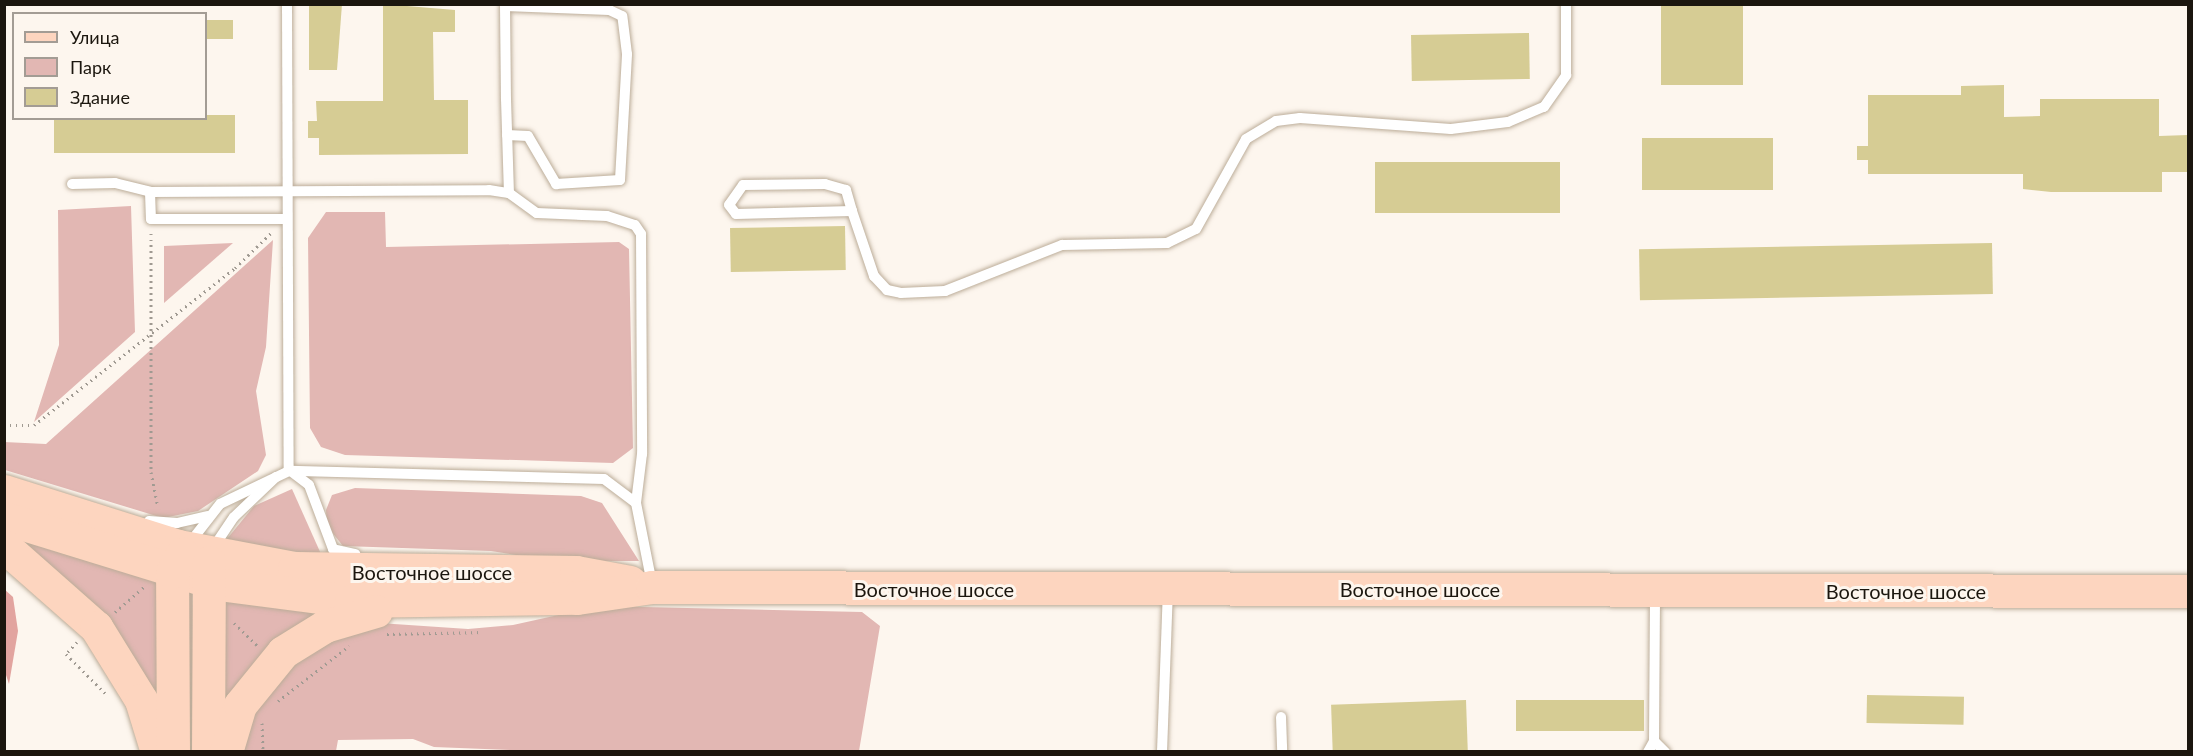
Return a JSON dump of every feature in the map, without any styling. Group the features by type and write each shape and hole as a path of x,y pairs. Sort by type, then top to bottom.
{"main road":[{"path":"4,491 103,521 185,564"},
{"path":"4,518 307,598 422,601"},
{"path":"4,546 96,627 141,700 157,752"},
{"path":"173,752 185,564"},
{"path":"185,564 208,752"},
{"name":"Восточное шоссе","path":"185,564 356,573 576,572 652,587"},
{"name":"Восточное шоссе","path":"422,601 577,598 652,587 2188,591"},
{"path":"226,752 240,705 283,652 325,626 422,601"}],"lane":[{"path":"287,4 286,219 289,471"},
{"path":"852,211 736,214 729,205 743,185 825,184 846,190 874,276 887,290 901,293 945,291 1062,245 1167,243 1196,229 1246,139 1276,121 1299,118 1451,129 1508,122 1544,107 1566,75 1566,4"},
{"path":"507,135 528,136 537,159 556,184 620,180 627,54 622,16 609,10 505,6 507,135 509,193"},
{"path":"72,184 115,183 150,192 286,189 509,193 537,213 607,216 635,225 640,234 642,454 636,503 652,587"},
{"path":"150,192 151,219 286,219"},
{"path":"185,564 207,516 237,492 289,471 603,479 636,503"},
{"path":"289,471 309,484 333,549 374,555 459,559 545,572"},
{"path":"185,564 276,476"},
{"path":"103,521 137,518 158,523 207,516"},
{"path":"1162,752 1168,588"},
{"path":"1648,752 1654,741 1655,591"},
{"path":"1281,717 1282,752"},
{"path":"1654,741 1665,752"}],"path":[{"path":"151,219 151,472 158,523"},
{"path":"4,425 34,425 235,268 286,219"},
{"path":"112,699 66,654 144,589 185,564"},
{"path":"377,634 483,632"},
{"path":"271,706 356,641"},
{"path":"262,713 263,752"}],"green space":[{"path":"131,206 135,332 34,422 59,345 58,210"},
{"path":"326,212 385,212 386,247 619,242 629,249 633,448 613,463 345,455 321,447 310,428 308,238"},
{"path":"273,240 266,347 256,391 266,455 258,471 198,511 163,518 5,470 4,442 46,444"},
{"path":"233,243 164,303 164,246"},
{"path":"355,488 581,496 602,503 639,561 553,561 491,551 343,546 327,526 326,510 332,495"},
{"path":"292,489 321,554 222,545 254,506"},
{"path":"5,530 159,581 162,725"},
{"path":"192,590 199,751 182,752 182,595"},
{"path":"218,596 331,611 219,722"},
{"path":"599,606 862,612 880,626 859,751 532,751 434,747 413,739 338,740 336,751 238,752 242,731 278,674 343,632 379,623 468,629 513,625"}],"shaded area":[{"path":"4,589 13,597 18,631 9,684 5,672"}],"building":[{"path":"309,4 342,4 337,70 309,70"},
{"path":"383,4 455,10 455,32 433,32 434,100 468,100 468,154 319,155 319,138 308,138 308,121 317,121 316,101 383,101"},
{"path":"1661,4 1743,4 1743,85 1661,85"},
{"path":"207,20 233,20 233,39 207,39"},
{"path":"1529,33 1530,79 1412,81 1411,35"},
{"path":"2004,85 2004,117 2040,116 2040,99 2159,99 2159,136 2188,135 2188,172 2162,172 2162,192 2051,192 2023,189 2023,174 1868,174 1868,160 1857,160 1857,146 1868,146 1868,95 1961,95 1961,86"},
{"path":"207,115 235,115 235,153 54,153 54,120 207,120"},
{"path":"1642,138 1773,138 1773,190 1642,190"},
{"path":"1375,162 1560,162 1560,213 1375,213"},
{"path":"845,226 846,270 731,272 730,228"},
{"path":"1992,243 1993,294 1640,300 1639,249"},
{"path":"1867,695 1964,697 1963,725 1867,723"},
{"path":"1466,700 1468,752 1333,752 1331,705"},
{"path":"1516,700 1644,700 1644,731 1516,731"}]}
